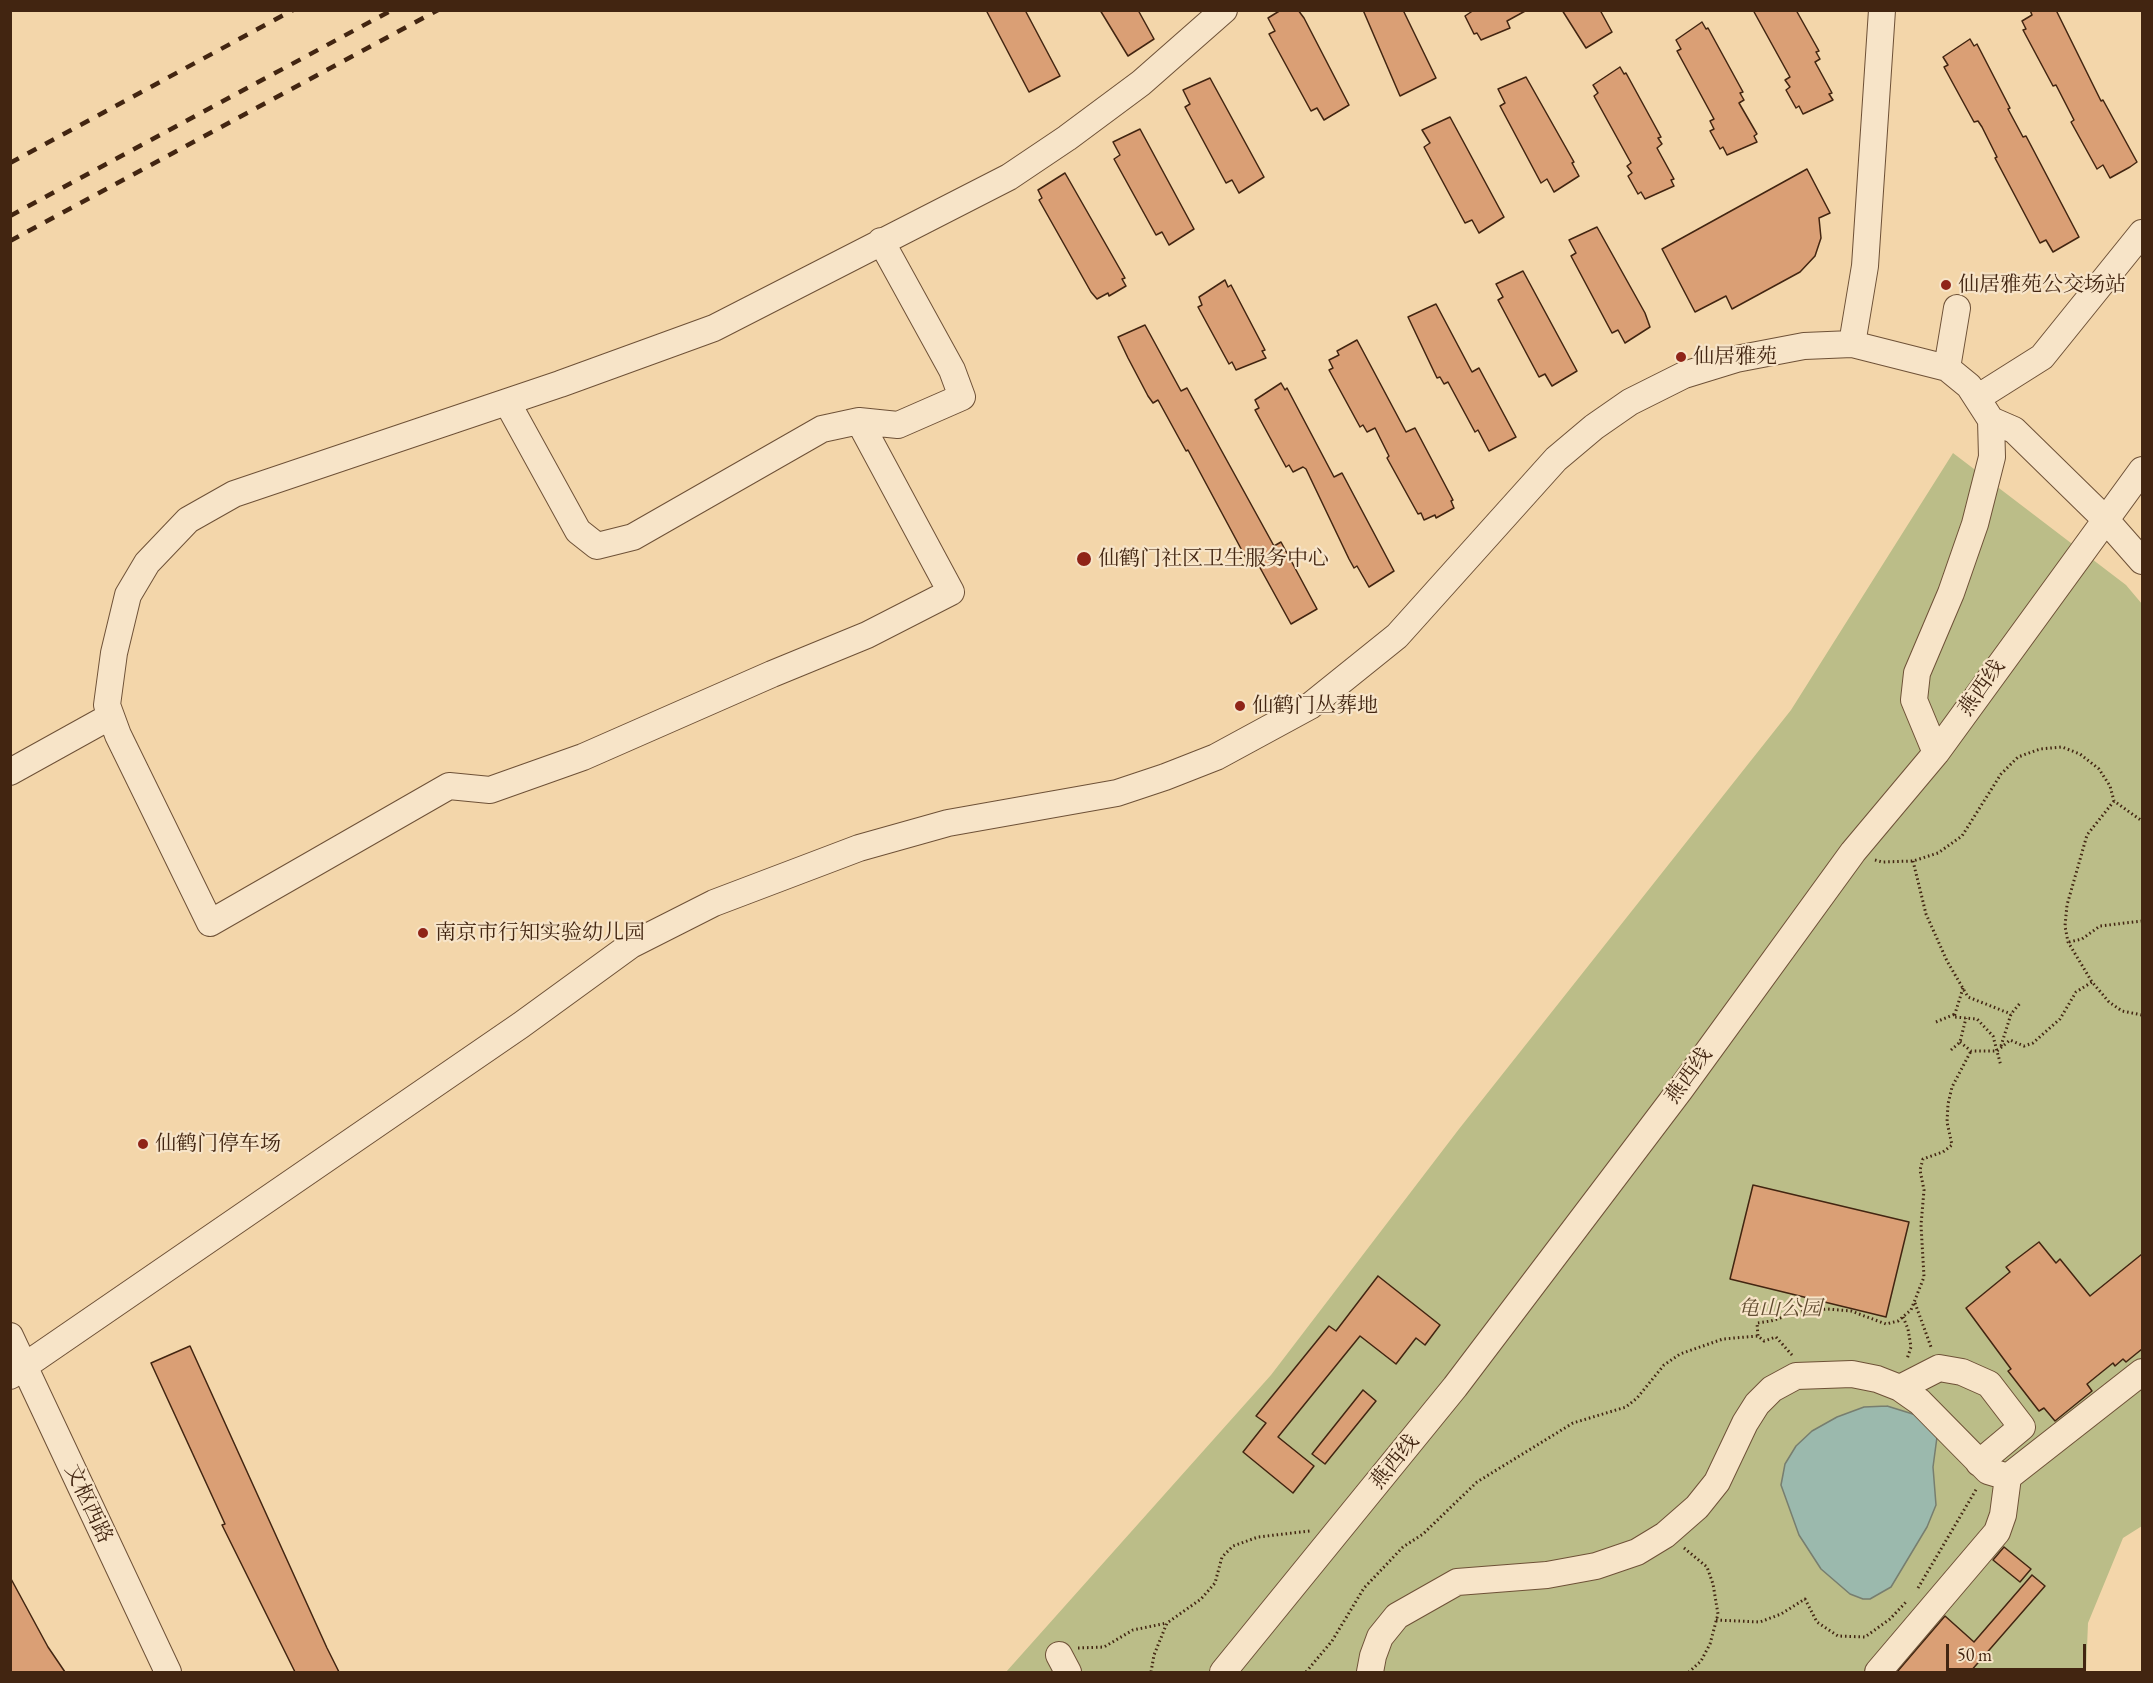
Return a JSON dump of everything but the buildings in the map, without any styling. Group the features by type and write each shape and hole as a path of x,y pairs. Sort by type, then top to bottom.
{"street":[{"path":"859,422 951,592 867,635 771,674 583,757 490,790 449,786 210,923 107,705 114,653 128,595 147,563 188,520 234,494 507,402 714,328 880,241 1009,177 1067,138 1141,83 1224,10"},
{"path":"1852,344 1865,267 1882,10"},
{"path":"1977,398 2042,357 2142,233"},
{"path":"507,402 578,531 597,546 633,537 822,429 859,422 898,425 962,397 952,370 880,241"},
{"path":"1947,368 1957,308"},
{"path":"18,1372 521,1025 631,945 714,903 859,848 948,823 1117,793 1216,757 1310,706 1397,636 1556,459 1594,427 1630,402 1684,375 1736,358 1804,345 1852,344 1947,368 1969,386 1991,420 1992,457 1975,524 1951,592 1917,673 1914,700 1936,753"},
{"path":"1991,420 2014,430 2105,519 2142,561"},
{"name":"燕西线","path":"1223,1672 1483,1350 1680,1090 1853,852 1936,753 2142,470"},
{"path":"10,772 111,716"},
{"name":"文枢西路","path":"10,1336 18,1372 168,1672"},
{"path":"1903,1386 1939,1368 1962,1372 1989,1383 2022,1427 1992,1471"},
{"path":"1992,1471 2142,1372"},
{"path":"1370,1672 1372,1656 1380,1637 1397,1616 1457,1582 1547,1575 1596,1566 1637,1552 1665,1535 1697,1507 1717,1482 1744,1423 1756,1404 1772,1389 1796,1376 1852,1374 1903,1386 1992,1471 2003,1515 1997,1532 1878,1672"}],"path":[{"path":"1853,852 1882,862 1913,861 1938,853 1962,836 2001,774 2018,757 2040,749 2062,747 2080,754 2099,769 2110,786 2114,801 2142,821"},
{"path":"2114,801 2087,835 2067,905 2065,926 2068,942 2092,982 2109,1002 2122,1011 2142,1015"},
{"path":"1913,861 1926,914 1968,997 2011,1014"},
{"path":"2068,942 2082,939 2100,926 2142,921"},
{"path":"1960,1041 1971,1050 1997,1051 2010,1040 2024,1046 2033,1043 2060,1019 2076,992 2092,982"},
{"path":"1963,988 1954,1017 1977,1019 1993,1036 2001,1066"},
{"path":"2001,1047 2011,1014 2021,1002"},
{"path":"1936,1022 1955,1014"},
{"path":"1951,1050 1960,1041 1966,1018"},
{"path":"1758,1336 1757,1323 1771,1322 1802,1311 1851,1311 1886,1324 1903,1317 1911,1310 1924,1278 1921,1225 1924,1190 1920,1170 1923,1159 1943,1152 1952,1144 1947,1122 1948,1104 1952,1087 1971,1050"},
{"path":"1915,1301 1939,1368"},
{"path":"1903,1317 1911,1347 1901,1374 1903,1386"},
{"path":"1306,1672 1332,1641 1364,1588 1403,1547 1423,1534 1477,1482 1573,1423 1626,1407 1637,1398 1664,1365 1680,1354 1723,1339 1758,1336 1764,1341 1776,1337 1804,1366 1807,1375"},
{"path":"1915,1593 1992,1471"},
{"path":"1063,1664 1075,1648 1104,1647 1133,1630 1167,1623 1202,1599 1215,1583 1222,1557 1233,1546 1258,1537 1294,1531 1323,1531 1335,1536"},
{"path":"1665,1535 1707,1567 1717,1604 1710,1644 1701,1661 1689,1672"},
{"path":"1716,1620 1760,1622 1781,1614 1805,1599 1817,1622 1838,1636 1865,1637 1890,1619 1907,1602"},
{"path":"1151,1672 1154,1654 1167,1623"}],"green space":[{"name":"龟山公园","path":"1953,453 2126,585 2142,604 2142,1526 2123,1538 2088,1623 2086,1672 1006,1672 1271,1375 1459,1129 1791,710"}],"shaded area":[{"path":"1887,1406 1916,1415 1937,1437 1933,1467 1936,1505 1927,1527 1891,1587 1870,1599 1863,1599 1850,1594 1821,1569 1799,1535 1781,1485 1785,1464 1796,1446 1812,1431 1837,1417 1864,1407"}],"railway":[{"path":"10,163 293,10"},
{"path":"10,216 392,10"},
{"path":"10,241 438,10"}],"place":[{"name":"仙居雅苑公交场站","path":"1946,285"},
{"name":"仙居雅苑","path":"1681,357"},
{"name":"仙鹤门社区卫生服务中心","path":"1084,559"},
{"name":"仙鹤门丛葬地","path":"1240,706"},
{"name":"南京市行知实验幼儿园","path":"423,933"},
{"name":"仙鹤门停车场","path":"143,1144"}]}
